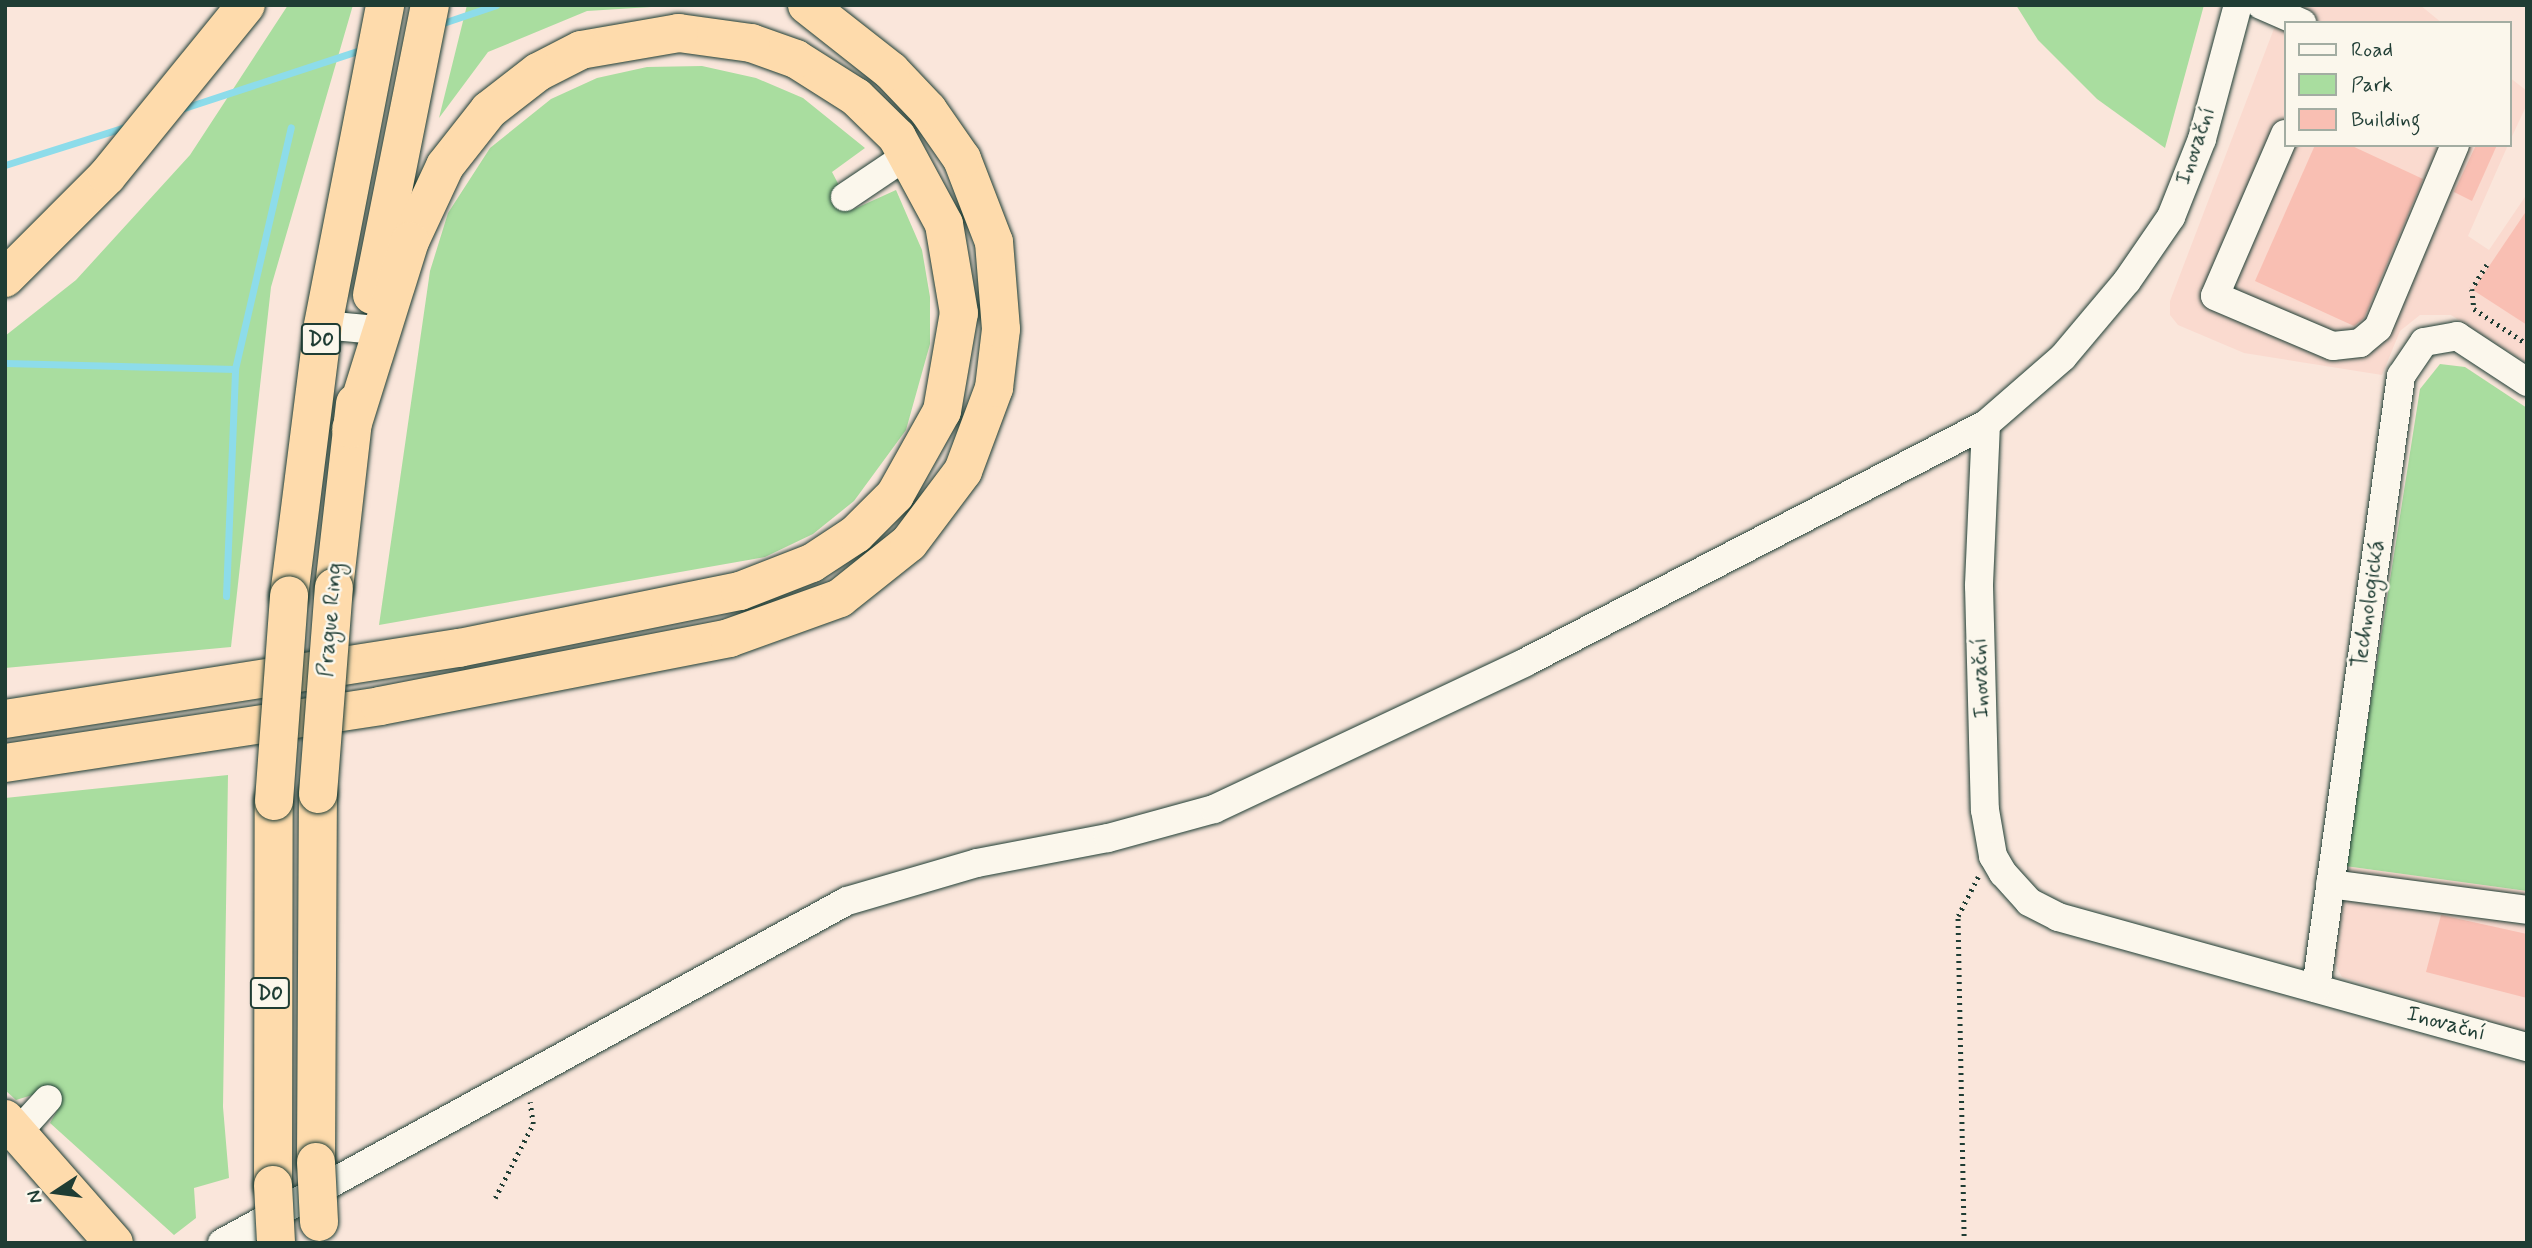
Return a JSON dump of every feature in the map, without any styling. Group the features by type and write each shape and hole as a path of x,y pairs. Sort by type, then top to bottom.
{"highway":[{"path":"5,278 107,176 178,94 246,5"},
{"name":"Prague Ring","path":"319,1232 316,1163 318,794 334,588 351,429 366,329 430,5"},
{"path":"5,763 380,706 729,638 840,598 896,556 948,497 986,417 999,359 999,271 985,212 947,134 891,71 807,5"},
{"name":"Prague Ring","path":"276,1243 274,801 289,596 323,325 367,84 384,8"},
{"path":"5,719 362,665 608,618 740,591 827,554 883,509 907,478 935,428 953,374 959,313 954,264 944,224 909,153 870,110 830,79 751,43 662,33 600,43 566,56 489,110 436,182 403,261 351,429"},
{"path":"12,1125 114,1243"}],"street":[{"name":"Inovační","path":"2238,5 2202,139 2171,217 2127,281 2063,357 1986,424 1979,586 1985,810 1993,856 2029,902 2058,917 2527,1047"},
{"path":"2261,5 2297,21"},
{"path":"2284,136 2215,296 2333,346 2360,343 2378,328 2444,149"},
{"path":"845,197 909,153"},
{"path":"323,325 366,329"},
{"name":"Technologická","path":"2316,988 2401,376 2424,342 2457,336 2527,382"},
{"path":"222,1243 526,1081 847,901 977,863 1108,838 1226,803 1524,663 1986,424"},
{"path":"2330,884 2527,911"},
{"path":"12,1125 48,1099"}],"path":[{"path":"2487,265 2472,289 2474,309 2527,344"},
{"path":"1964,1243 1958,916 1993,856"},
{"path":"495,1198 533,1124 526,1081"}],"shaded area":[{"path":"2283,5 2420,5 2440,21 2284,21 2284,147 2507,147 2468,236 2489,250 2527,194 2527,363 2451,315 2420,315 2400,331 2382,375 2244,353 2178,325 2170,315 2170,301"},
{"path":"2511,79 2527,91 2527,104 2511,139"},
{"path":"2345,866 2527,891 2527,1033 2342,977 2334,962"}],"green space":[{"path":"288,5 353,5 271,287 231,647 5,668 5,336 76,280 190,155"},
{"path":"467,5 683,5 587,11 488,52 439,118"},
{"path":"2016,5 2204,5 2165,148 2097,99 2038,40"},
{"path":"702,66 756,78 803,98 865,148 832,172 852,210 896,190 922,250 930,297 930,344 906,430 854,501 813,534 765,557 379,625 430,271 448,213 490,148 551,99 597,78 647,67"},
{"path":"2440,364 2465,367 2527,408 2527,891 2345,866 2420,389"},
{"path":"228,775 223,1107 229,1178 194,1188 196,1218 174,1235 50,1123 58,1109 42,1092 16,1100 5,1090 5,798"}],"building":[{"path":"2314,147 2354,147 2423,179 2364,318 2354,326 2255,281"},
{"path":"2475,147 2496,147 2472,201 2454,192"},
{"path":"2527,210 2527,325 2473,290"},
{"path":"2441,915 2527,934 2527,998 2426,972"}],"waterway":[{"path":"440,24 496,5"},
{"path":"181,109 366,48"},
{"path":"5,165 129,126"},
{"path":"226,596 235,369 291,127"},
{"path":"5,363 235,369"}]}
